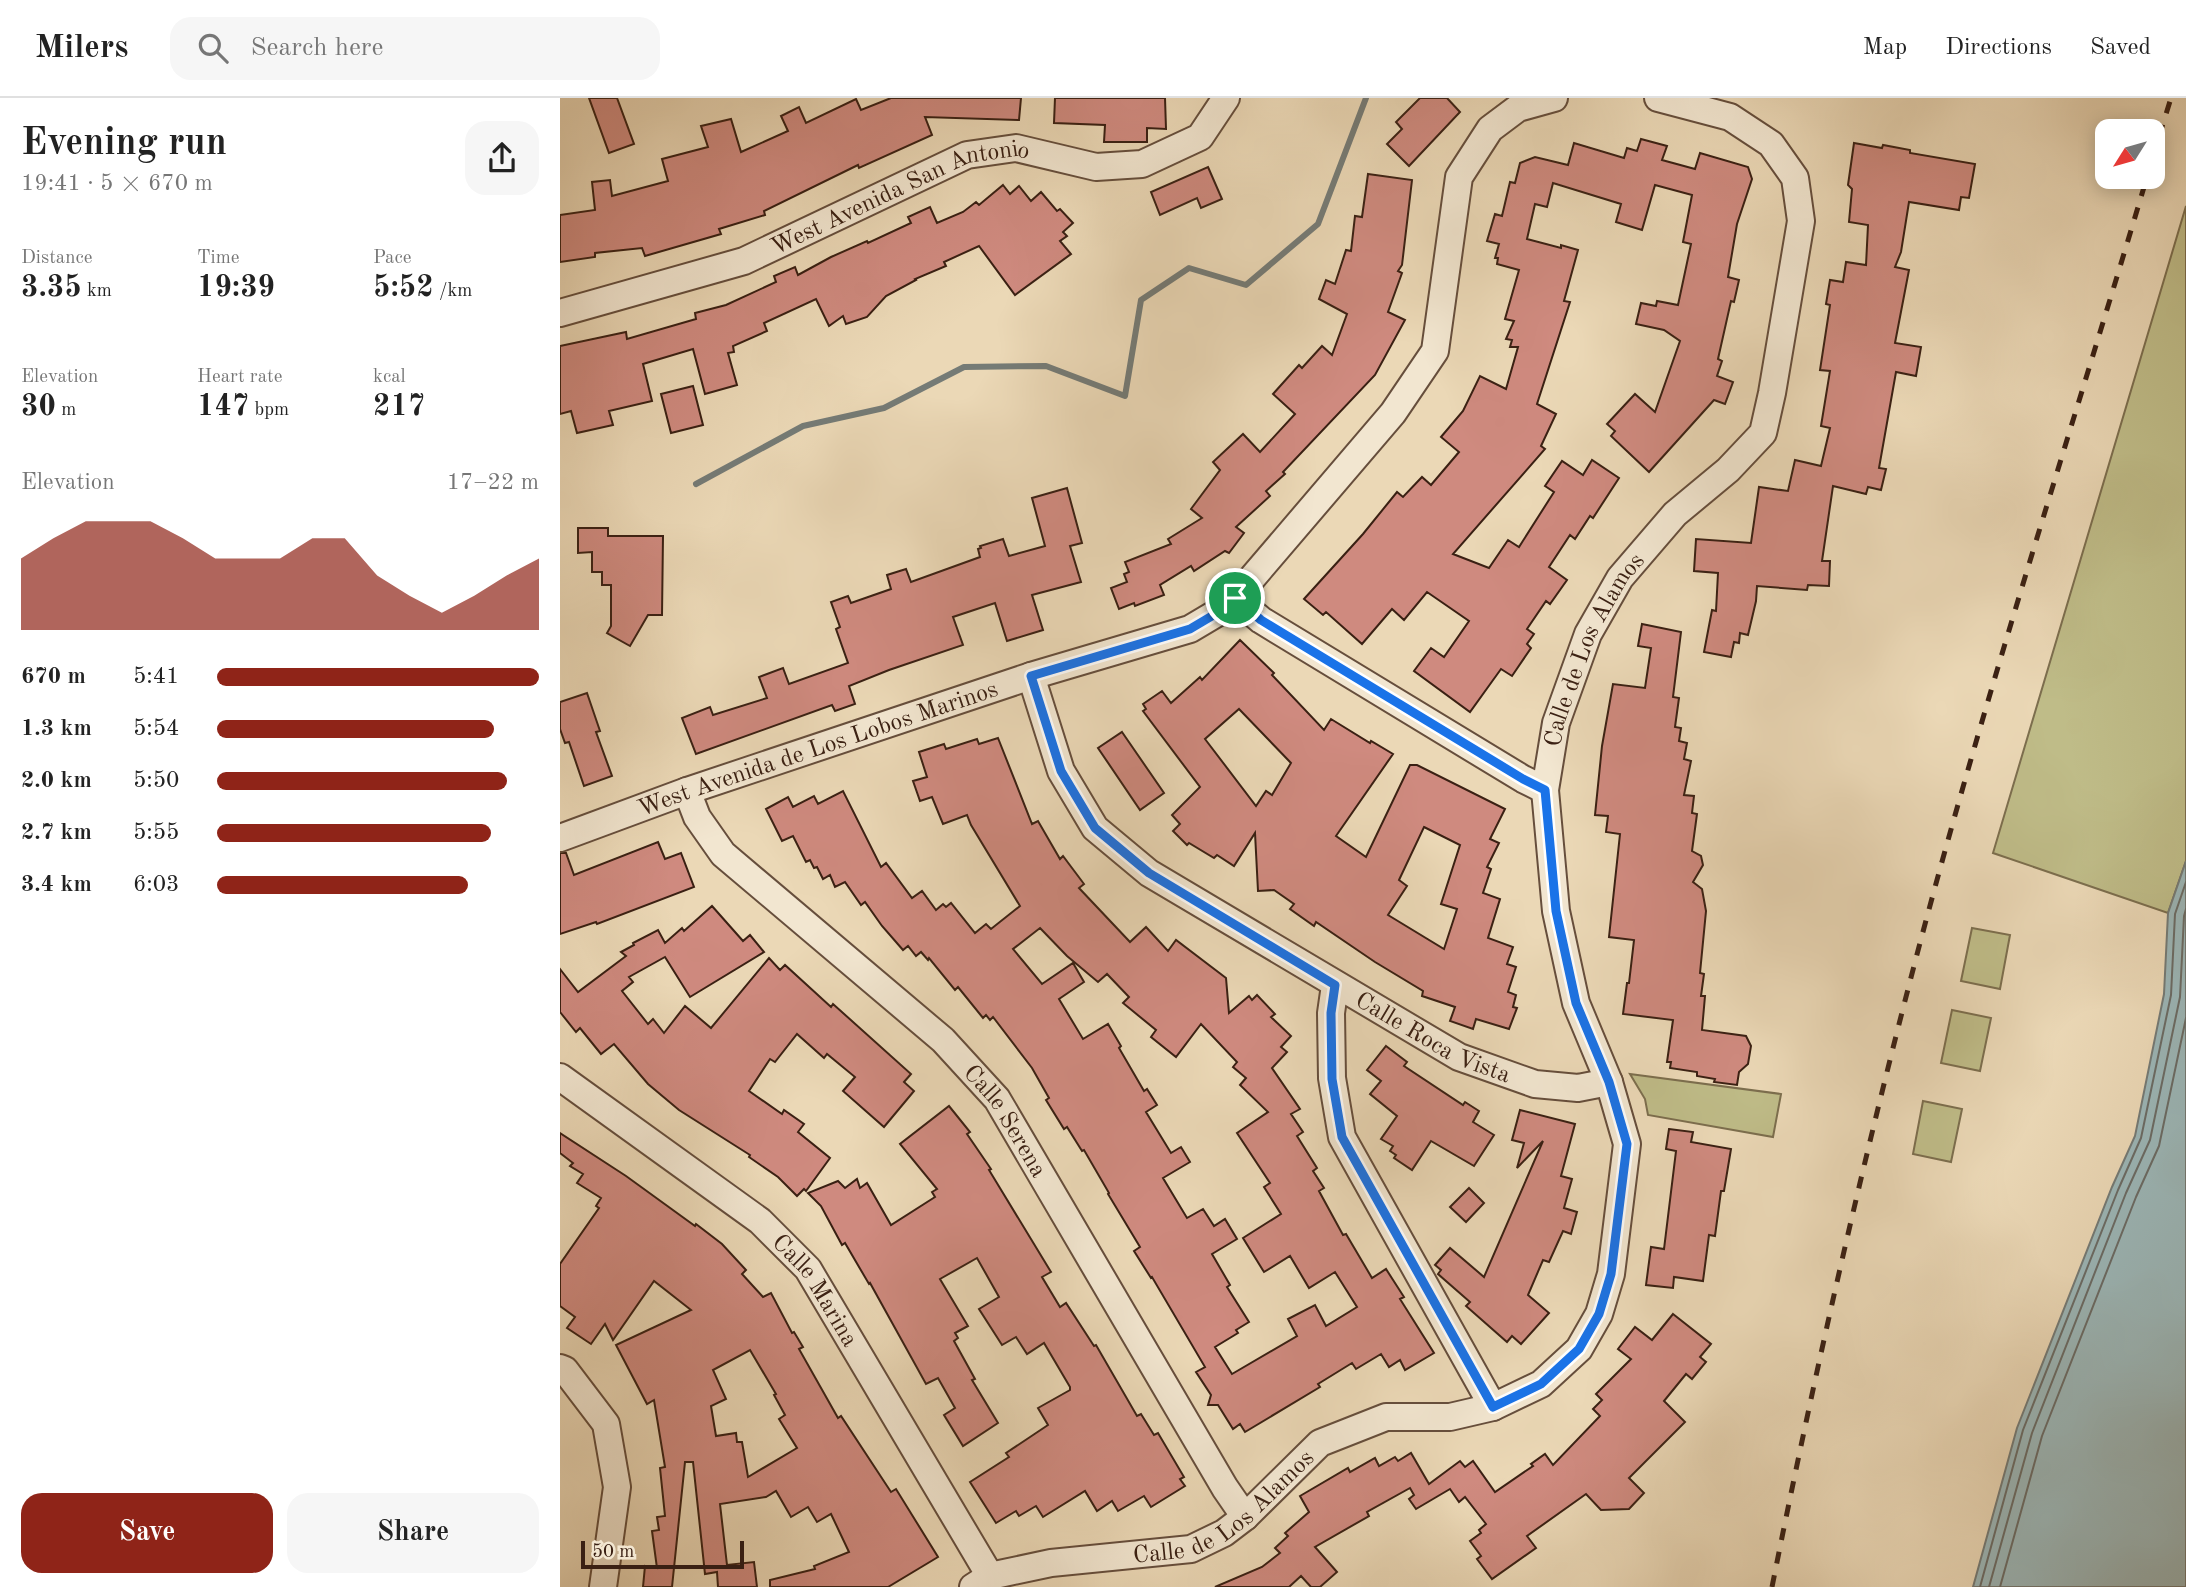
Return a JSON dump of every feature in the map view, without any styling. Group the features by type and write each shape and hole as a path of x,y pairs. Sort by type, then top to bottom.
{"street":[{"name":"West Avenida San Antonio","path":"560,313 744,261 967,155 1016,148 1096,167 1142,164 1200,137 1226,98"},
{"name":"West Avenida de Los Lobos Marinos","path":"560,838 687,791 1031,676 1190,629 1222,610 1393,413 1435,351 1459,177 1490,129 1518,108 1554,98"},
{"name":"Calle de Los Alamos","path":"981,1581 1051,1563 1191,1549 1224,1533 1245,1517 1320,1443 1386,1417 1450,1417 1493,1407 1541,1384 1579,1349 1599,1314 1611,1274 1627,1144 1609,1082 1576,1003 1558,924 1545,790 1556,723 1588,634 1620,578 1675,514 1728,470 1763,433 1801,221 1795,178 1771,144 1730,117 1664,99"},
{"path":"1235,598 1261,620 1545,790"},
{"name":"Calle Roca Vista","path":"1031,676 1061,771 1095,828 1149,873 1459,1057 1535,1084 1578,1088 1609,1082"},
{"name":"Calle Serena","path":"687,791 697,817 723,854 943,1040 997,1098 1218,1476 1245,1517"},
{"path":"1335,985 1331,1013 1332,1079 1342,1137 1493,1407"},
{"name":"Calle Marina","path":"560,1077 760,1221 808,1269 981,1581"},
{"path":"560,1368 565,1370 606,1424 617,1487 603,1587"}],"shaded area":[{"path":"2186,206 2186,861 2168,913 1993,853"},
{"path":"1972,928 2010,935 2000,989 1961,981"},
{"path":"1952,1010 1991,1018 1980,1071 1941,1063"},
{"path":"1630,1074 1781,1094 1773,1137 1648,1115 1645,1099"},
{"path":"1923,1101 1962,1109 1951,1162 1913,1154"}],"water":[{"path":"2186,861 2186,1587 1973,1587 2017,1428 2112,1187 2135,1136 2164,994 2168,913"}],"building":[{"path":"589,98 617,98 634,144 609,153"},
{"path":"891,98 1021,98 1019,120 925,117 932,135 859,168 858,165 764,211 765,215 719,229 721,234 645,256 642,248 595,253 595,257 560,262 560,215 595,210 592,182 610,180 612,196 668,181 662,159 708,147 701,126 731,119 741,152 788,131 781,116 799,107 806,123 856,99 861,110"},
{"path":"1055,98 1165,98 1166,129 1147,128 1147,142 1104,142 1105,125 1054,123"},
{"path":"1420,98 1447,98 1460,112 1409,166 1387,144 1402,129 1396,122"},
{"path":"1641,139 1667,146 1662,160 1695,169 1700,153 1748,167 1752,179 1737,224 1728,277 1739,280 1734,302 1731,301 1718,359 1722,361 1717,376 1733,382 1725,404 1714,400 1649,472 1611,436 1615,431 1607,424 1635,394 1655,412 1680,341 1664,330 1636,324 1641,303 1656,306 1657,301 1678,305 1691,244 1683,242 1692,195 1655,185 1642,230 1616,222 1621,204 1553,183 1547,207 1535,204 1527,239 1578,250 1564,301 1570,302 1537,404 1556,414 1541,446 1545,449 1453,554 1489,568 1508,540 1519,547 1554,492 1545,486 1562,461 1583,475 1592,460 1619,478 1593,518 1590,516 1575,539 1570,535 1549,567 1567,580 1550,604 1546,601 1527,629 1534,634 1527,644 1531,648 1512,676 1501,669 1470,712 1414,671 1431,648 1444,657 1469,621 1427,592 1404,620 1392,609 1362,644 1326,612 1323,615 1304,599 1397,492 1403,497 1422,477 1431,485 1459,452 1441,437 1463,411 1480,376 1506,389 1518,347 1510,347 1512,340 1506,339 1514,321 1505,319 1519,270 1497,264 1498,258 1495,258 1499,244 1487,241 1495,214 1502,216 1510,182 1515,183 1520,163 1535,157 1568,165 1574,143 1624,158 1627,148 1637,151"},
{"path":"1854,143 1882,148 1883,145 1910,150 1910,153 1975,164 1969,198 1961,197 1959,210 1909,202 1901,252 1895,267 1909,270 1895,343 1921,347 1916,376 1896,372 1879,468 1886,469 1881,490 1868,487 1866,494 1833,486 1822,561 1830,561 1829,586 1808,585 1807,590 1757,586 1748,635 1740,633 1739,643 1734,642 1731,657 1704,652 1712,610 1716,611 1718,573 1694,571 1696,539 1751,543 1759,487 1788,491 1795,460 1821,466 1830,428 1821,426 1830,371 1820,370 1830,305 1826,304 1830,280 1843,282 1846,262 1866,265 1868,225 1849,222 1852,189 1848,185"},
{"path":"1208,167 1222,199 1201,208 1197,198 1160,215 1151,192"},
{"path":"1368,174 1412,180 1402,265 1398,271 1402,273 1388,312 1405,320 1375,375 1283,472 1285,474 1266,491 1270,496 1236,527 1244,533 1229,553 1225,551 1194,571 1191,566 1160,585 1164,595 1119,609 1111,588 1127,582 1124,574 1129,572 1125,562 1171,544 1168,539 1202,518 1191,509 1220,470 1213,462 1243,434 1260,452 1295,414 1273,394 1299,365 1302,368 1322,346 1332,355 1347,314 1319,299 1326,280 1335,284 1346,250 1351,251 1355,216 1362,217"},
{"path":"1003,185 1010,194 1019,186 1031,201 1041,192 1057,211 1060,209 1073,223 1063,232 1067,236 1060,241 1071,254 1015,295 979,246 944,262 946,266 915,279 886,296 867,317 846,324 843,316 829,326 816,299 764,323 767,331 733,346 734,352 728,353 737,385 705,394 693,349 643,364 652,401 609,411 613,425 577,433 571,411 560,414 560,346 626,332 627,339 696,319 695,313 726,305 776,282 774,276 795,267 798,275 831,257 911,223 908,217 930,207 937,223 963,212 976,202 979,205"},
{"path":"693,386 703,425 671,433 661,394"},
{"path":"1067,488 1082,543 1070,546 1081,582 1032,595 1043,630 1007,641 995,603 953,617 963,645 849,686 855,704 835,711 832,705 696,754 682,718 710,707 713,715 767,698 759,677 783,668 789,684 848,663 836,629 840,627 831,602 848,596 851,603 891,589 887,575 906,569 911,582 980,557 980,546 1003,539 1009,556 1045,546 1032,498"},
{"path":"578,528 608,528 608,536 663,536 662,615 648,615 630,646 607,633 611,626 611,585 602,585 602,572 592,572 592,552 578,553"},
{"path":"1642,624 1681,632 1673,697 1679,698 1675,727 1681,728 1679,741 1687,743 1684,759 1691,761 1684,795 1694,796 1692,813 1697,814 1692,851 1701,856 1703,865 1693,882 1702,889 1706,911 1700,973 1704,974 1701,996 1705,996 1702,1030 1746,1036 1751,1046 1748,1064 1739,1072 1737,1085 1714,1082 1715,1079 1697,1076 1697,1072 1670,1068 1671,1062 1667,1062 1673,1020 1623,1014 1634,940 1609,937 1620,834 1606,832 1608,816 1595,815 1602,746 1613,684 1645,688 1651,648 1638,646"},
{"path":"1240,640 1274,673 1272,675 1324,730 1331,719 1393,754 1336,836 1366,857 1410,765 1417,765 1505,809 1490,839 1499,843 1487,867 1491,869 1483,893 1500,899 1488,938 1513,947 1507,964 1516,967 1508,992 1516,995 1513,1007 1517,1008 1509,1029 1476,1019 1473,1029 1450,1021 1455,1007 1422,996 1423,991 1316,922 1314,926 1290,909 1294,904 1274,890 1258,891 1255,833 1234,866 1217,855 1214,858 1189,843 1187,845 1173,831 1180,824 1172,815 1200,787 1143,711 1146,709 1143,704 1162,691 1171,703 1200,677 1202,680","holes":["1239,709 1291,763 1272,795 1266,791 1256,806 1205,739","1424,827 1460,845 1441,904 1457,909 1444,949 1388,915 1407,886 1399,880"]},
{"path":"587,693 600,731 596,732 612,776 584,786 569,742 565,743 560,729 560,702"},
{"path":"1122,732 1164,793 1140,810 1098,748"},
{"path":"998,738 1032,824 1038,821 1060,859 1063,856 1084,884 1079,888 1130,942 1146,927 1168,951 1176,940 1226,978 1229,1013 1249,996 1252,1000 1257,995 1275,1014 1271,1017 1291,1036 1281,1047 1287,1052 1272,1068 1300,1109 1291,1114 1303,1132 1297,1136 1317,1168 1313,1171 1324,1188 1319,1191 1343,1235 1346,1234 1372,1278 1386,1269 1404,1297 1400,1299 1434,1353 1405,1370 1400,1360 1389,1367 1381,1354 1356,1369 1352,1363 1318,1384 1320,1387 1245,1432 1240,1424 1233,1429 1218,1405 1208,1405 1211,1395 1196,1372 1205,1367 1134,1251 1140,1247 1109,1193 1084,1150 1082,1151 1067,1127 1064,1129 1046,1100 1049,1098 1032,1068 993,1017 990,1020 986,1015 983,1018 958,987 955,990 929,958 928,960 921,952 916,956 908,946 903,950 865,902 861,905 845,882 835,887 830,875 823,879 810,860 806,862 793,836 782,841 766,809 788,797 793,807 814,796 818,804 843,791 881,867 886,863 912,898 922,891 936,910 943,904 946,907 951,903 975,933 986,924 991,929 1020,906 967,815 943,824 932,797 920,801 913,781 927,777 919,752 944,744 946,749 977,739 979,744","holes":["1040,928 1098,982 1107,974 1129,997 1123,1003 1156,1030 1151,1037 1176,1057 1201,1024 1237,1062 1233,1067 1246,1078 1240,1085 1268,1112 1237,1133 1270,1183 1264,1187 1281,1214 1243,1238 1264,1272 1290,1256 1309,1288 1335,1272 1357,1307 1326,1326 1315,1305 1288,1319 1297,1336 1232,1374 1215,1347 1238,1333 1236,1330 1249,1322 1227,1287 1230,1285 1212,1254 1237,1239 1225,1219 1214,1226 1203,1209 1187,1218 1163,1178 1190,1162 1181,1147 1171,1153 1146,1112 1157,1105 1147,1089 1144,1091 1108,1024 1083,1039 1059,999 1084,982 1073,963 1042,984 1013,949"]},
{"path":"658,842 665,859 681,853 694,887 597,924 596,922 560,934 560,853 566,853 574,875"},
{"path":"712,906 743,941 750,935 764,952 690,997 665,957 629,977 633,982 622,991 648,1024 653,1019 664,1033 685,1006 711,1028 769,958 780,970 785,965 831,1007 833,1004 911,1074 904,1082 914,1091 884,1127 843,1091 855,1077 827,1054 824,1058 797,1034 775,1062 770,1059 749,1091 782,1114 784,1110 804,1124 798,1132 830,1158 806,1191 804,1189 797,1196 778,1177 749,1157 750,1155 679,1110 648,1084 614,1044 601,1054 580,1028 576,1032 560,1012 560,969 578,992 626,956 621,952 634,945 633,943 658,930 665,943 682,928 684,931"},
{"path":"1386,1046 1407,1062 1404,1066 1463,1105 1465,1102 1479,1111 1473,1122 1494,1135 1474,1166 1431,1141 1412,1170 1394,1158 1396,1155 1390,1151 1393,1146 1381,1139 1397,1116 1370,1094 1381,1081 1367,1070"},
{"path":"949,1106 970,1132 967,1134 991,1169 989,1170 1051,1272 1042,1277 1060,1307 1066,1303 1094,1346 1096,1345 1137,1416 1141,1414 1154,1435 1158,1433 1184,1477 1180,1479 1185,1486 1151,1507 1144,1496 1118,1511 1112,1501 1097,1511 1085,1491 1043,1517 1036,1506 1019,1516 1016,1511 996,1523 970,1482 1009,1457 1006,1453 1048,1425 1038,1408 1070,1390 1070,1387 1044,1343 1027,1354 1016,1337 1002,1345 979,1309 999,1297 977,1258 940,1279 968,1326 955,1333 958,1338 954,1341 975,1379 972,1380 998,1423 963,1446 944,1415 955,1408 938,1378 926,1384 870,1283 845,1243 842,1245 821,1206 808,1193 838,1181 845,1188 857,1179 860,1188 867,1183 891,1225 935,1197 932,1192 937,1189 900,1144"},
{"path":"1520,1110 1575,1124 1561,1176 1572,1179 1564,1208 1577,1212 1571,1234 1563,1231 1549,1262 1543,1260 1528,1295 1549,1313 1521,1344 1512,1336 1507,1342 1466,1306 1470,1302 1438,1274 1441,1270 1435,1265 1450,1248 1484,1277 1543,1141 1517,1168 1524,1143 1512,1140"},
{"path":"1669,1129 1693,1132 1691,1142 1731,1149 1724,1191 1721,1191 1715,1236 1709,1235 1703,1281 1674,1277 1673,1288 1646,1285 1651,1247 1664,1249 1676,1151 1666,1149"},
{"path":"560,1133 695,1226 696,1224 722,1244 746,1270 742,1274 763,1297 771,1293 792,1333 794,1332 803,1347 799,1349 838,1418 841,1416 891,1492 896,1489 938,1557 888,1587 770,1587 770,1580 815,1569 814,1566 849,1552 831,1514 817,1522 808,1507 791,1517 776,1491 766,1497 720,1504 727,1565 754,1562 757,1587 718,1587 717,1572 705,1574 693,1462 685,1462 672,1587 643,1587 645,1566 657,1568 652,1531 659,1530 657,1517 665,1516 660,1468 665,1467 654,1400 647,1404 616,1345 691,1310 654,1281 613,1340 605,1324 591,1344 567,1328 575,1317 560,1306 560,1264 599,1208 596,1206 601,1198 577,1183 583,1174 570,1166 573,1163 560,1153","holes":["750,1350 776,1394 774,1395 785,1415 779,1419 797,1448 748,1477 742,1442 737,1442 736,1433 716,1436 711,1406 726,1399 713,1370"]},
{"path":"1469,1188 1484,1203 1466,1222 1450,1207"},
{"path":"1673,1314 1711,1344 1700,1357 1706,1362 1692,1379 1686,1374 1664,1401 1685,1422 1629,1478 1644,1493 1629,1509 1601,1510 1586,1494 1527,1536 1536,1548 1492,1579 1477,1559 1481,1556 1470,1541 1481,1533 1479,1530 1486,1524 1465,1497 1459,1502 1450,1489 1416,1509 1409,1499 1414,1495 1410,1488 1367,1512 1369,1516 1315,1547 1337,1572 1320,1587 1311,1587 1301,1576 1289,1587 1215,1587 1262,1567 1280,1553 1275,1548 1288,1536 1285,1533 1309,1512 1300,1496 1348,1468 1350,1472 1375,1458 1379,1466 1395,1457 1398,1461 1411,1453 1429,1484 1460,1461 1465,1467 1473,1461 1495,1492 1533,1466 1531,1464 1545,1454 1553,1465 1600,1416 1593,1409 1602,1400 1596,1394 1631,1359 1618,1349 1635,1327 1652,1340"}],"waterway":[{"path":"696,484 803,426 884,408 964,367 1046,366 1125,396 1141,300 1189,268 1246,285 1318,224 1366,98"}],"railway":[{"path":"2164,119 2171,98"},
{"path":"1772,1587 1841,1264 1920,943 2002,655 2143,189"}],"route":[{"path":"1235,598 1261,620 1545,790 1556,911 1576,1003 1609,1082 1627,1144 1611,1274 1599,1314 1579,1349 1541,1384 1493,1407 1342,1137 1332,1079 1331,1013 1335,985 1149,873 1095,828 1061,771 1031,676 1190,629 1222,610 1235,598"}]}
